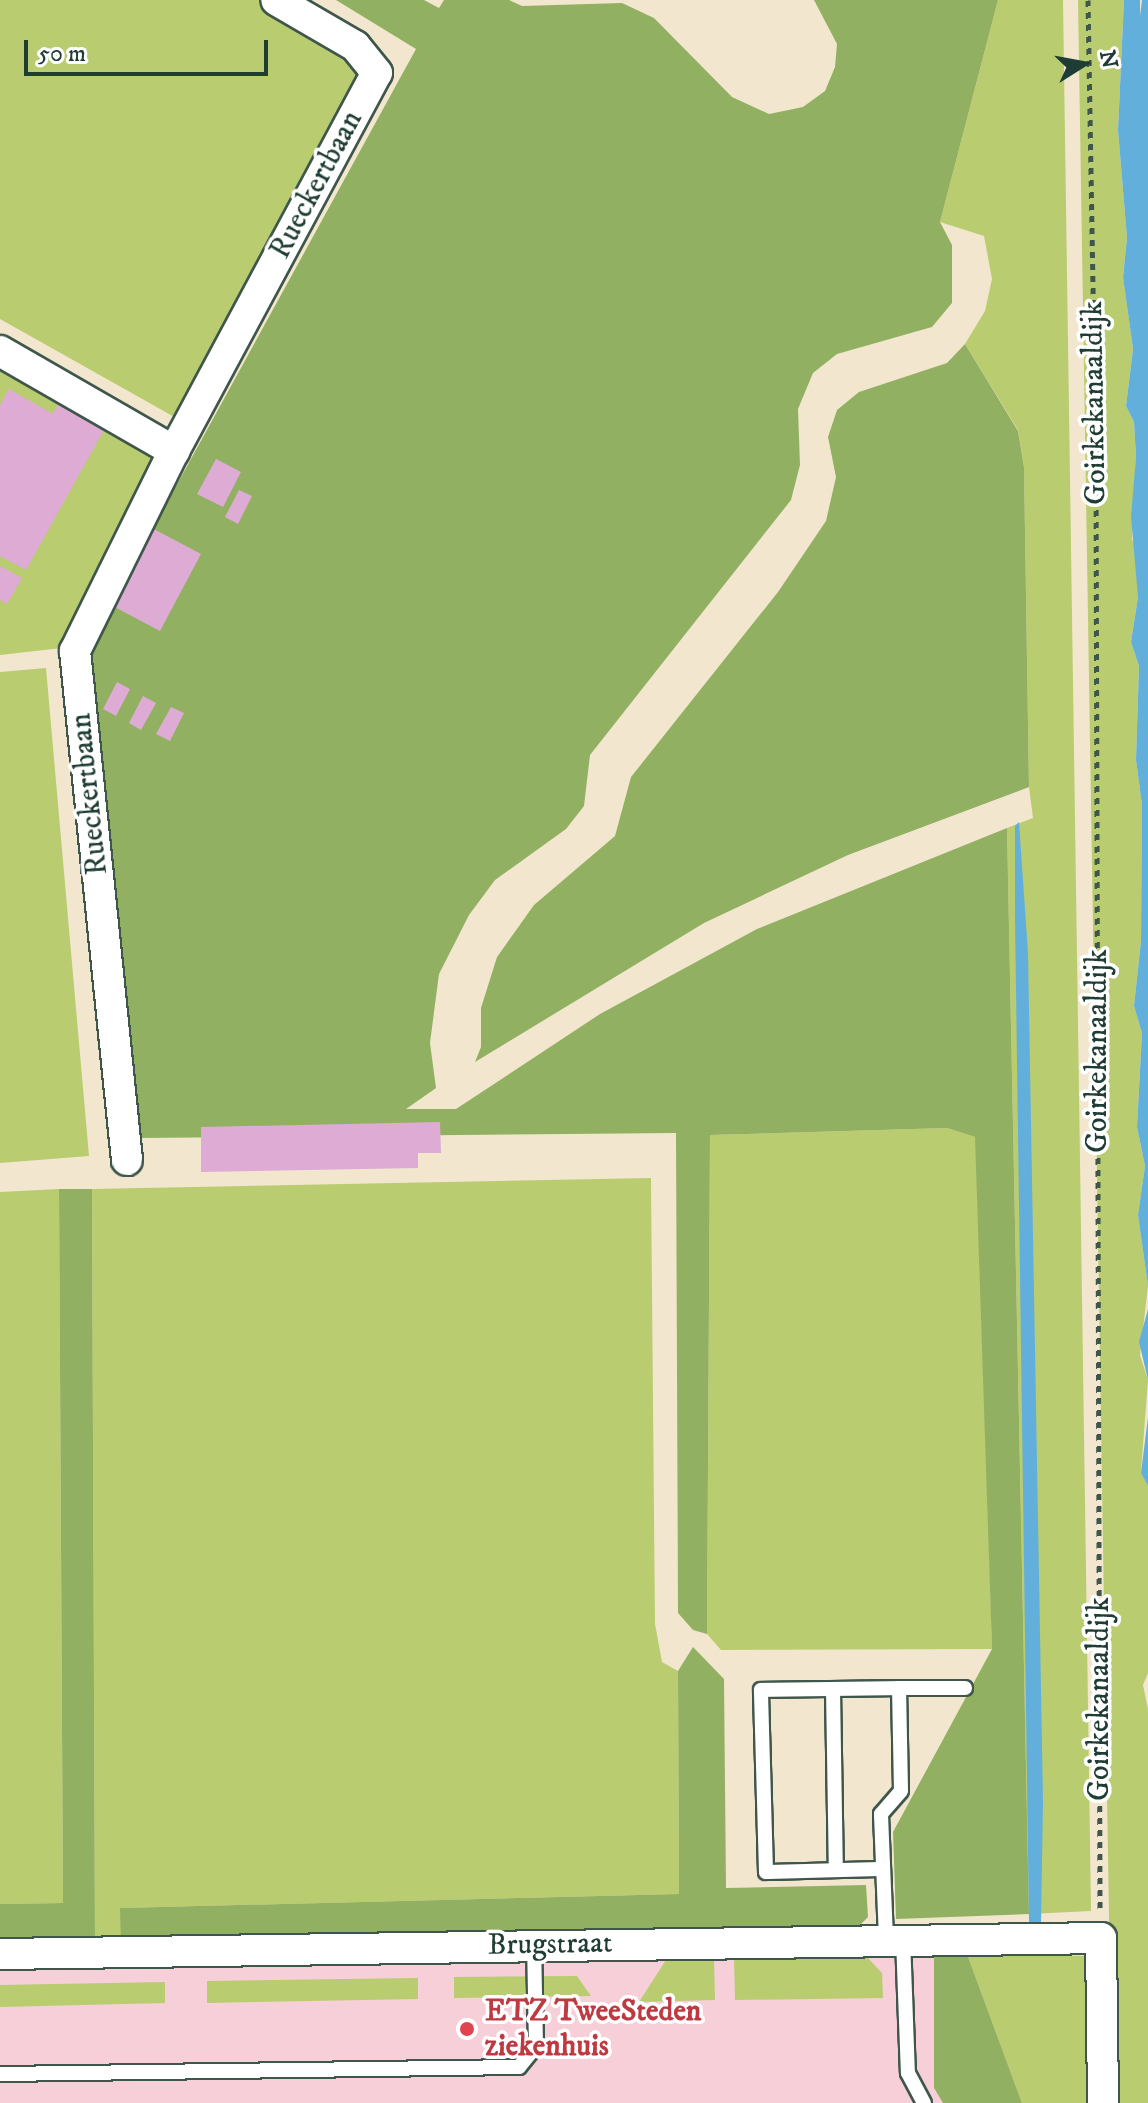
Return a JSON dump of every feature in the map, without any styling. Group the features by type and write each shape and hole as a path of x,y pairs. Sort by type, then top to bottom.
{"street":[{"name":"Rueckertbaan","path":"127,1160 75,651 174,451 377,73 355,46 276,0"},
{"path":"0,351 174,451"},
{"path":"1101,1938 1103,2103"},
{"name":"Brugstraat","path":"0,1954 1101,1938"}],"lane":[{"path":"899,1688 901,1791 881,1814 882,1869 895,1939 908,2073 924,2103"},
{"path":"882,1869 766,1872 761,1690 965,1688"},
{"path":"833,1689 836,1870"},
{"path":"0,2074 519,2067 529,2061 536,2046 534,1945"}],"path":[{"name":"Goirkekanaaldijk","path":"1088,0 1096,474 1101,1938"}],"shaded area":[{"name":"ETZ TweeSteden ziekenhuis","path":"934,1955 934,2088 943,2103 0,2103 0,1970"}],"green space":[{"path":"0,0 285,0 382,56 185,423 0,319"},
{"path":"336,0 424,0 439,8 444,0 509,0 522,6 622,3 654,18 732,97 769,114 803,107 825,91 835,67 837,44 814,0 998,0 940,222 952,245 952,303 932,327 837,354 813,373 798,409 800,465 791,500 590,755 584,806 566,829 495,880 469,915 439,974 430,1043 436,1088 406,1109 456,1109 600,1014 757,929 1007,828 1029,1914 896,1919 893,1832 992,1649 975,1137 947,1128 710,1135 707,1634 693,1630 678,1613 676,1133 137,1138 85,652 416,49"},
{"path":"998,0 1063,0 1091,1911 1029,1914 1007,828 1033,818 1029,787 1024,467 1018,430 965,344 985,311 992,279 984,236 940,222"},
{"path":"1078,0 1124,0 1118,130 1127,238 1123,276 1133,349 1126,406 1134,422 1136,457 1132,539 1138,554 1138,597 1131,642 1139,666 1136,760 1142,805 1141,941 1134,1006 1142,1033 1137,1127 1145,1166 1138,1215 1148,1286 1140,1355 1148,1380 1141,1472 1148,1486 1148,1673 1143,1685 1148,1709 1148,2103 1112,2103"},
{"path":"965,344 1018,431 1024,467 1029,787 848,855 704,923 475,1062 481,1047 481,1008 497,957 534,905 615,836 631,777 778,592 826,521 836,477 828,437 837,410 859,392 947,363"},
{"path":"0,350 173,449 62,648 0,655"},
{"path":"46,668 89,1156 0,1163 0,672"},
{"path":"947,1128 975,1137 979,1160 992,1649 721,1650 707,1634 710,1135"},
{"path":"651,1178 655,1624 662,1662 678,1671 679,1894 121,1908 121,1942 95,1942 92,1189"},
{"path":"59,1189 63,1903 0,1904 0,1192"},
{"path":"59,1189 92,1189 95,1942 0,1943 0,1904 63,1903"},
{"path":"693,1647 724,1679 726,1888 866,1885 868,1917 859,1926 506,1938 121,1942 120,1908 679,1894 678,1671"},
{"path":"967,1954 1092,1956 1091,2103 1022,2103"},
{"path":"967,1954 1022,2103 943,2103 934,2088 934,1955"},
{"path":"866,1956 882,1973 883,1998 735,2000 734,1957"},
{"path":"714,1958 715,2000 639,2002 666,1960"},
{"path":"577,1976 591,1996 454,1998 454,1977"},
{"path":"418,1978 418,1999 207,2003 207,1981"},
{"path":"165,1982 165,2003 0,2007 0,1985"}],"water":[{"path":"1124,0 1140,0 1140,16 1142,0 1148,0 1148,1286 1138,1215 1145,1166 1137,1127 1142,1033 1134,1006 1141,941 1142,805 1136,760 1139,666 1131,642 1138,597 1131,517 1136,457 1134,422 1126,406 1133,349 1123,277 1127,238 1118,130"},
{"path":"1019,822 1028,953 1043,1803 1041,1922 1029,1922 1015,918 1015,826"},
{"path":"1148,1309 1148,1380 1139,1342"},
{"path":"1148,1417 1148,1486 1141,1473"}],"building":[{"path":"9,389 53,414 58,405 104,430 26,570 0,556 0,405"},
{"path":"216,459 241,472 223,507 197,494"},
{"path":"239,490 252,496 238,524 225,517"},
{"path":"150,527 201,554 160,631 109,604"},
{"path":"0,566 22,578 7,604 0,600"},
{"path":"117,682 130,689 116,716 103,709"},
{"path":"143,696 156,703 141,730 129,723"},
{"path":"171,707 184,713 170,741 156,734"},
{"path":"440,1122 441,1153 418,1153 418,1168 201,1172 201,1127"}],"place":[{"name":"ETZ TweeSteden ziekenhuis","path":"467,2029"}]}
